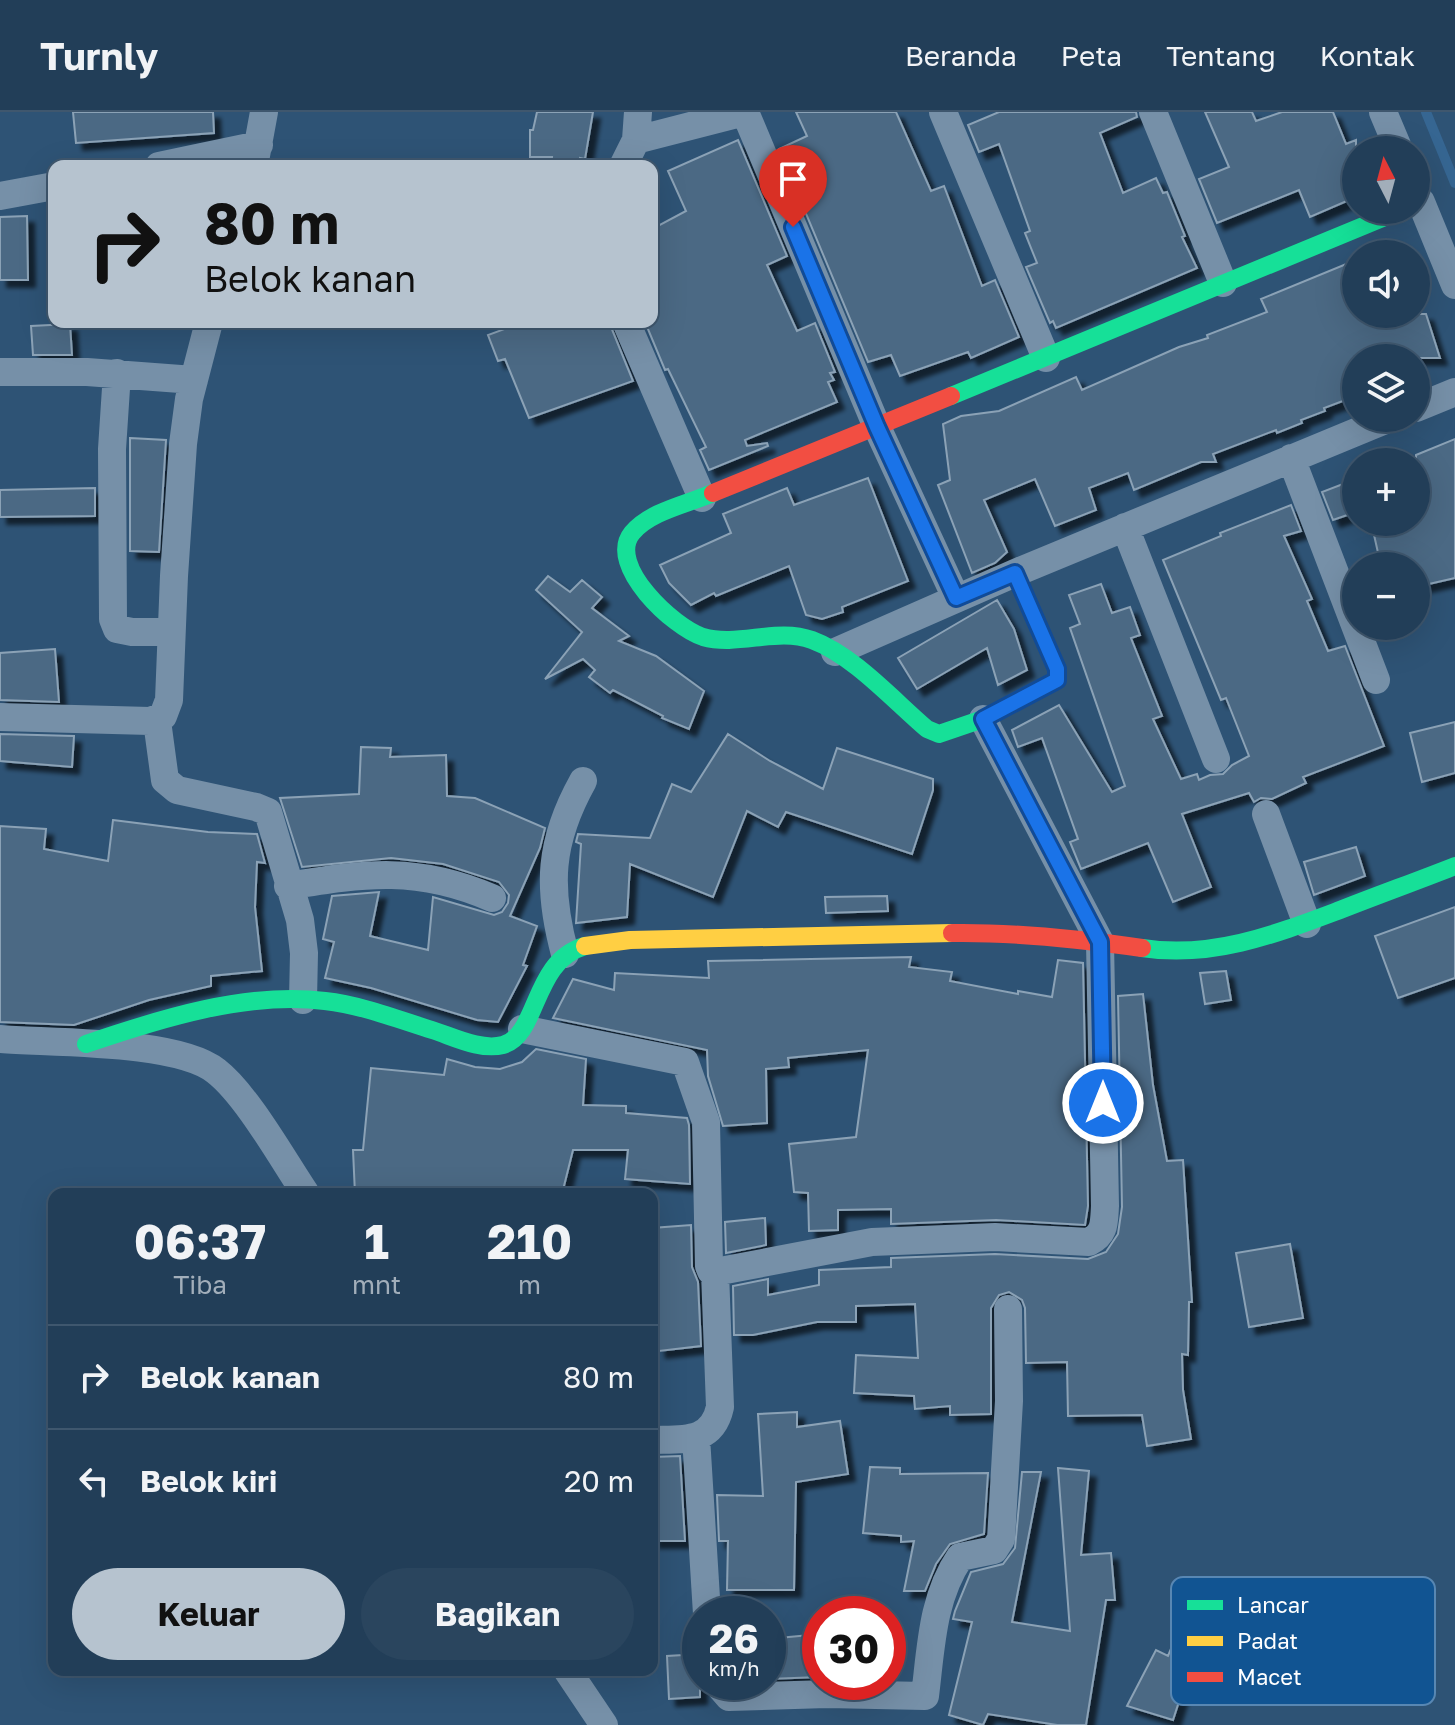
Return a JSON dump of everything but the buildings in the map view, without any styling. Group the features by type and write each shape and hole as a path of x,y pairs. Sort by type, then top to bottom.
{"street":[{"path":"217,160 256,156 264,112"},
{"path":"626,160 636,140 638,112"},
{"path":"636,140 745,112 877,427 956,598"},
{"path":"943,112 1046,358"},
{"path":"1153,112 1223,283"},
{"path":"1383,112 1393,136"},
{"path":"0,196 48,187"},
{"path":"1015,573 1058,677 1054,682 983,719 948,733 932,732 835,652 815,641 798,636 714,639 697,635 673,620 652,598 626,561 625,540 639,525 1362,224"},
{"path":"1425,224 1455,285"},
{"path":"0,717 157,721 163,716 169,700 183,444 194,380 207,328"},
{"path":"629,328 702,498"},
{"path":"0,372 117,373 194,380"},
{"path":"117,373 112,449 113,619 117,629 171,632"},
{"path":"1430,402 1455,392"},
{"path":"835,652 1015,573 1355,432"},
{"path":"1291,458 1376,680"},
{"path":"1125,527 1216,759"},
{"path":"522,1029 685,1062 706,1122 711,1271 872,1242 995,1237 1089,1242 1098,1237 1104,1228 1105,1206 1100,942 983,719"},
{"path":"157,721 165,780 177,790 268,812 302,933 303,1000"},
{"path":"565,954 556,923 552,881 554,856 563,822 583,781"},
{"path":"1266,814 1307,924"},
{"path":"86,1044 140,1025 196,1011 234,1004 303,1000 331,1001 361,1008 486,1045 507,1044 522,1029 547,979 565,954 592,944 630,940 999,932 1153,950 1194,951 1249,942 1307,924 1455,866"},
{"path":"288,886 365,874 395,874 463,885 492,898"},
{"path":"0,1039 127,1046 167,1053 214,1069 247,1106 302,1188"},
{"path":"658,1440 696,1437 708,1430 717,1419 720,1407 715,1272"},
{"path":"786,1695 925,1696 935,1613 947,1576 960,1557 994,1550 1001,1539 1009,1401 1008,1309"},
{"path":"696,1437 706,1596"},
{"path":"571,1676 604,1725"}],"waterway":[{"path":"1426,112 1455,183"}],"traffic: fast":[{"path":"951,396 1368,224"},
{"path":"713,493 649,519 632,533 626,546 635,578 661,609 703,637 730,640 785,635 812,640 858,667 927,729 939,734 983,719 1057,680 1057,669 1015,573"},
{"path":"1142,948 1193,950 1243,942 1316,919 1455,866"},
{"path":"86,1044 204,1009 296,999 352,1006 476,1044 503,1045 515,1038 524,1027 555,966 568,954 585,946"}],"traffic: slow":[{"path":"585,946 630,940 952,933"}],"traffic: jam":[{"path":"713,493 951,396"},
{"path":"952,933 1047,937 1142,948"}],"route":[{"path":"793,227 877,427 956,598 1015,573 1057,669 1057,680 983,719 1100,942 1103,1103"}]}
